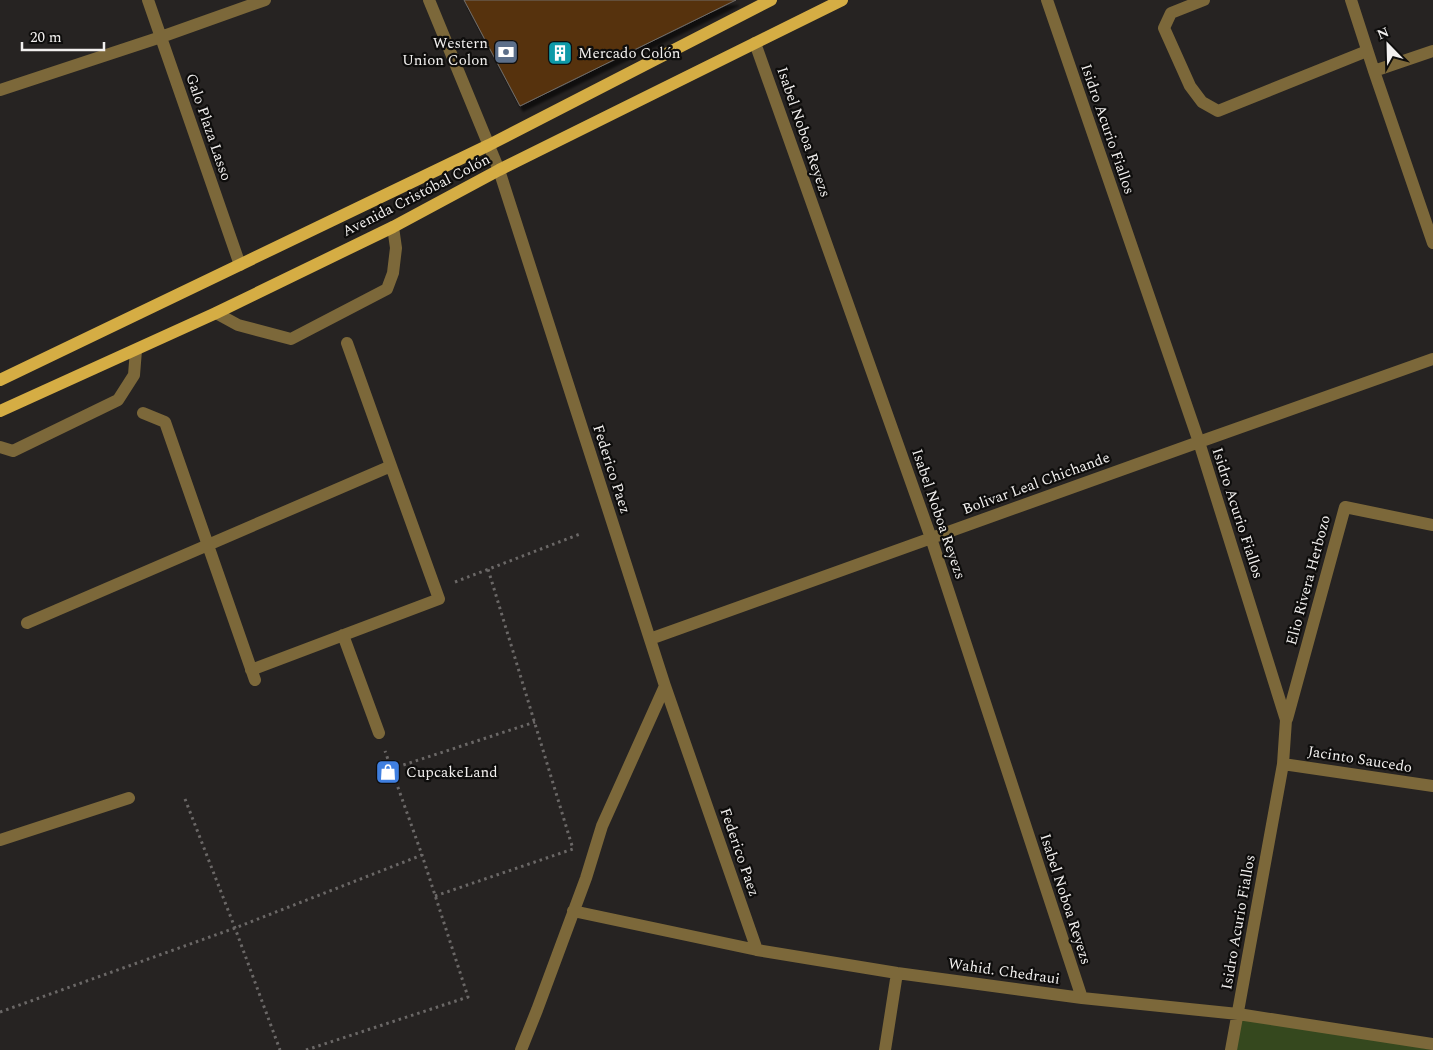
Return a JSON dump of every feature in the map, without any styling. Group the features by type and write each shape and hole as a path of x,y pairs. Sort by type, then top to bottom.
{"main road":[{"name":"Avenida Cristóbal Colón","path":"0,380 489,145 771,0"},
{"name":"Avenida Cristóbal Colón","path":"0,411 216,313 393,227 499,170 842,0"}],"street":[{"name":"Galo Plaza Lasso","path":"148,0 240,265"},
{"path":"0,90 161,37 265,0"},
{"name":"Federico Paez","path":"429,0 499,170 665,686 757,950"},
{"name":"Isidro Acurio Fiallos","path":"1047,0 1199,442 1286,720 1283,764 1231,1050"},
{"path":"1204,0 1171,13 1164,28 1190,86 1202,102 1218,111 1367,51"},
{"path":"1351,0 1433,243"},
{"name":"Isabel Noboa Reyezs","path":"755,43 931,538 1082,998"},
{"path":"1374,71 1433,51"},
{"path":"216,313 238,326 290,339 387,289 393,273 396,248 393,227"},
{"path":"144,413 165,422 253,675 343,635 439,599 347,343"},
{"path":"0,447 13,451 118,400 134,375 136,350"},
{"name":"Bolivar Leal Chichande","path":"650,639 1433,359"},
{"path":"27,624 391,466"},
{"name":"Elio Rivera Herbozo","path":"1286,720 1345,507 1433,525"},
{"path":"343,635 379,733"},
{"path":"521,1050 538,1010 586,878 602,826 665,686"},
{"name":"Jacinto Saucedo","path":"1283,764 1433,786"},
{"path":"0,840 129,798"},
{"name":"Wahid. Chedraui","path":"573,911 757,950 897,973 1082,998 1238,1014 1433,1044"},
{"path":"885,1050 897,973"}],"path":[{"path":"435,589 580,534"},
{"path":"435,896 573,849 488,569"},
{"path":"391,769 536,722"},
{"path":"306,1050 468,998 422,855 379,733"},
{"path":"186,799 280,1050"},
{"path":"0,1012 235,928 422,855"}],"green space":[{"path":"1238,1014 1433,1050 1231,1050"}],"building":[{"name":"Mercado Colón","path":"464,0 736,0 520,106"}],"place":[{"name":"Western Union Colon","path":"506,52"},
{"name":"Mercado Colón","path":"560,53"},
{"name":"CupcakeLand","path":"388,772"}]}
